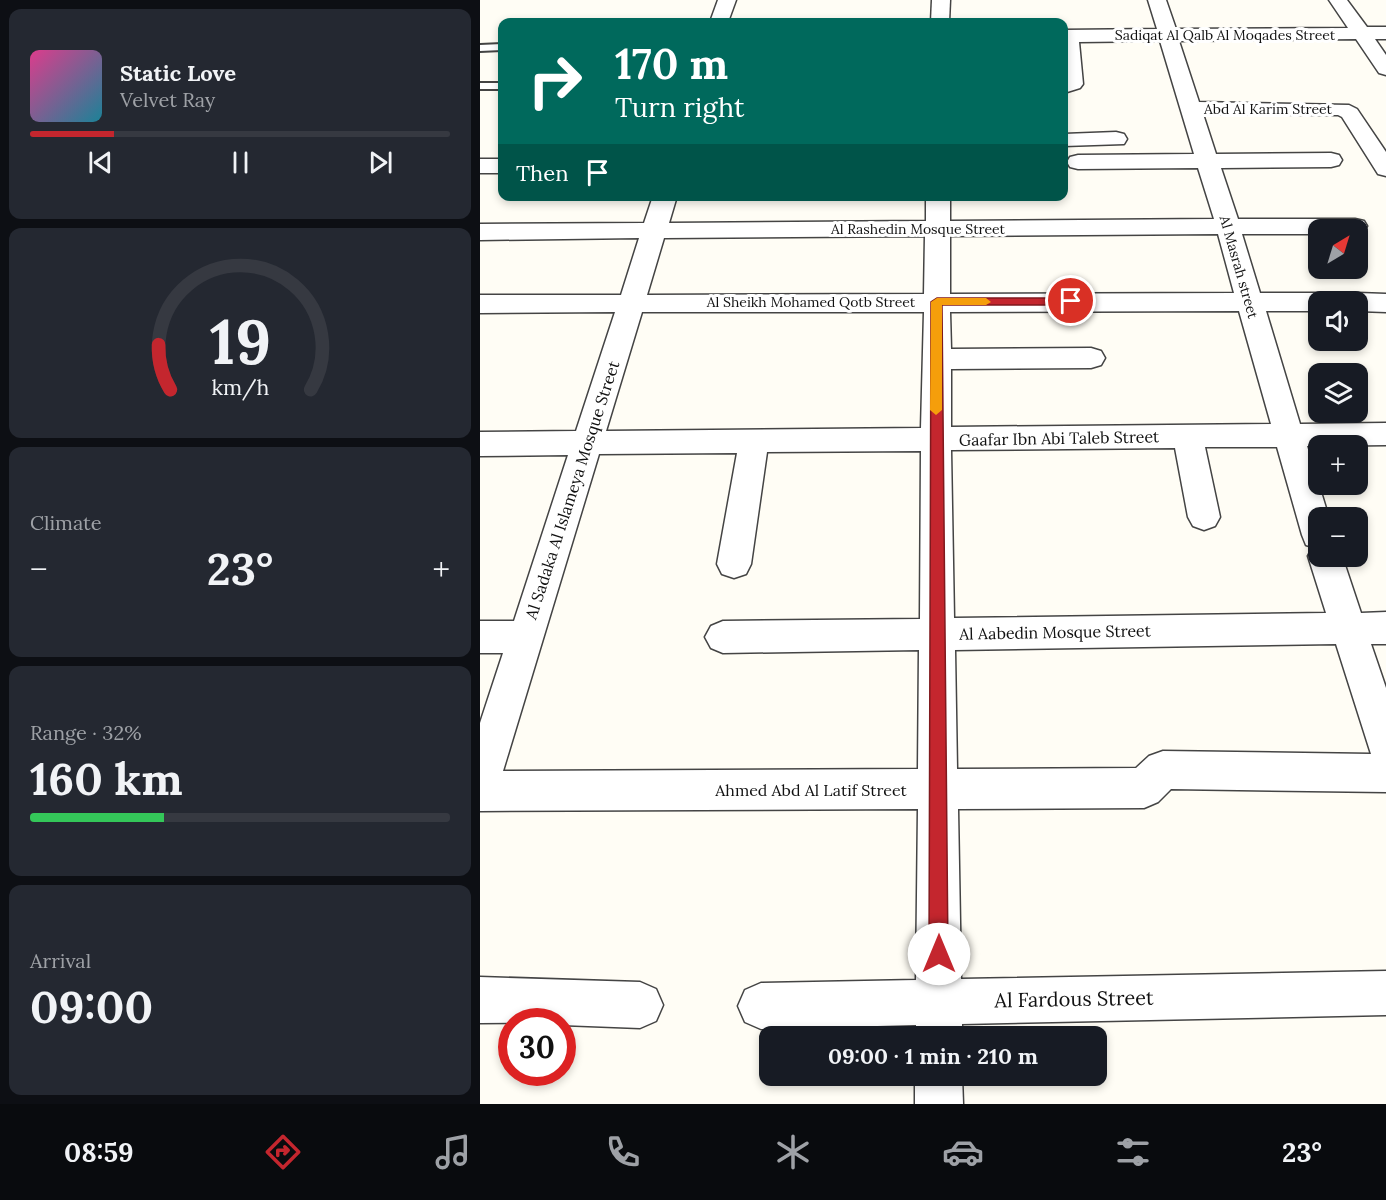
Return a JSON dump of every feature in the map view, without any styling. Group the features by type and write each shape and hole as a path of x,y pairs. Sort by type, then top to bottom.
{"street":[{"path":"720,18 727,0"},
{"path":"940,18 941,0"},
{"name":"Al Masrah street","path":"1157,0 1228,227 1310,507"},
{"path":"1338,0 1386,69"},
{"name":"Sadiqat Al Qalb Al Moqades Street","path":"1068,36 1386,33"},
{"path":"1068,50 1073,84 1068,86"},
{"name":"Abd Al Karim Street","path":"1191,108 1342,109 1350,114 1386,170"},
{"path":"1361,131 1386,130"},
{"path":"1068,140 1124,139"},
{"path":"1071,172 1207,161 1330,160"},
{"path":"480,166 498,166"},
{"name":"Al Sadaka Al Islameya Mosque Street","path":"480,783 663,201"},
{"path":"938,213 936,440 939,1019"},
{"name":"Al Rashedin Mosque Street","path":"480,232 654,231 938,213 1228,227 1308,226"},
{"path":"1249,301 1308,302"},
{"name":"Al Sheikh Mohamed Qotb Street","path":"480,304 1249,301"},
{"path":"1368,302 1386,303"},
{"path":"936,359 1091,358"},
{"name":"Gaafar Ibn Abi Taleb Street","path":"480,444 1386,434"},
{"path":"1188,437 1204,517"},
{"path":"734,564 754,442"},
{"path":"1328,567 1386,745"},
{"name":"Al Aabedin Mosque Street","path":"723,637 1386,628"},
{"path":"480,637 526,637"},
{"name":"Ahmed Abd Al Latif Street","path":"480,791 1144,788 1163,770 1386,773"},
{"name":"Al Fardous Street","path":"761,1006 939,1019 1386,993"},
{"path":"480,1000 640,1005"},
{"path":"939,1086 939,1104"}],"lane":[{"path":"480,58 483,48 498,47"},
{"path":"480,86 498,86"}],"slow traffic":[{"path":"936,410 937,302 986,302"}],"route":[{"path":"939,954 937,302 1071,301"}]}
